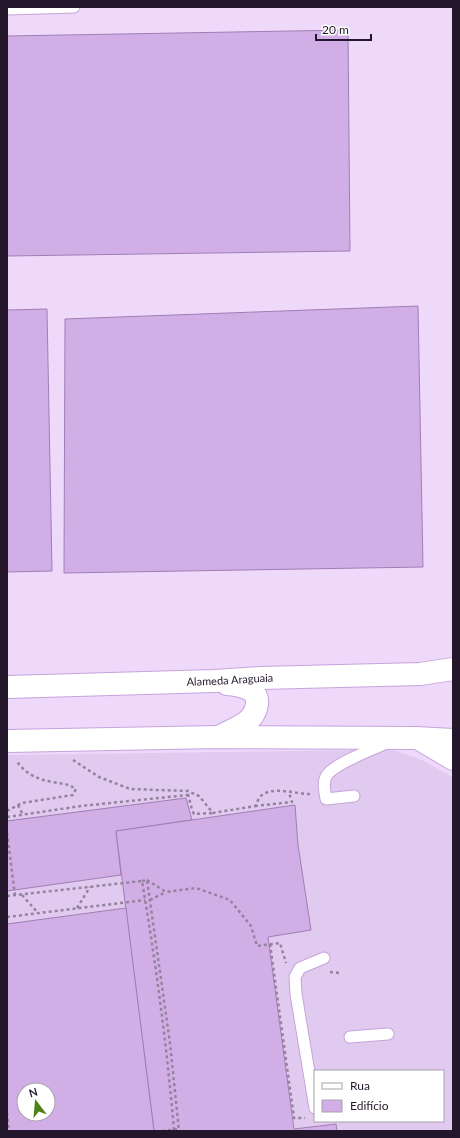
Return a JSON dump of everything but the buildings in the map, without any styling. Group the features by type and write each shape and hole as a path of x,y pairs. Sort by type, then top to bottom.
{"main road":[{"name":"Alameda Araguaia","path":"7,686 139,682 214,682 261,678 420,674 453,669"},
{"path":"214,682 247,688 255,694 258,700 256,712 248,721 218,737"},
{"path":"9,740 218,737 406,738 453,740"},
{"path":"406,738 453,759"}],"lane":[{"path":"7,9 74,7"},
{"path":"354,796 325,797 324,783 327,775 335,768 406,738"},
{"path":"314,1102 295,977 300,968 324,958"},
{"path":"350,1038 388,1034"}],"path":[{"path":"7,811 18,805 73,795 76,789 69,784 52,782 27,774 17,761 9,740"},
{"path":"73,759 99,777 130,789 151,794 169,796 188,793"},
{"path":"255,806 261,795 276,790 325,797"},
{"path":"168,791 169,796"},
{"path":"7,817 168,791 188,793 199,796 213,813"},
{"path":"188,793 194,814 213,813 292,802 289,792"},
{"path":"18,805 23,815"},
{"path":"7,833 15,895"},
{"path":"7,896 147,880 166,892"},
{"path":"147,880 170,1043 178,1130 162,1131"},
{"path":"142,881 146,900 171,1085 174,1130"},
{"path":"77,909 90,887"},
{"path":"150,900 166,892 196,888 230,900 251,926 257,946 270,944 294,1118 308,1118"},
{"path":"21,894 38,913"},
{"path":"7,917 146,900"},
{"path":"7,1113 9,1131"}],"shaded area":[{"path":"394,750 422,760 453,777 453,1131 7,1131 7,755"}]}
